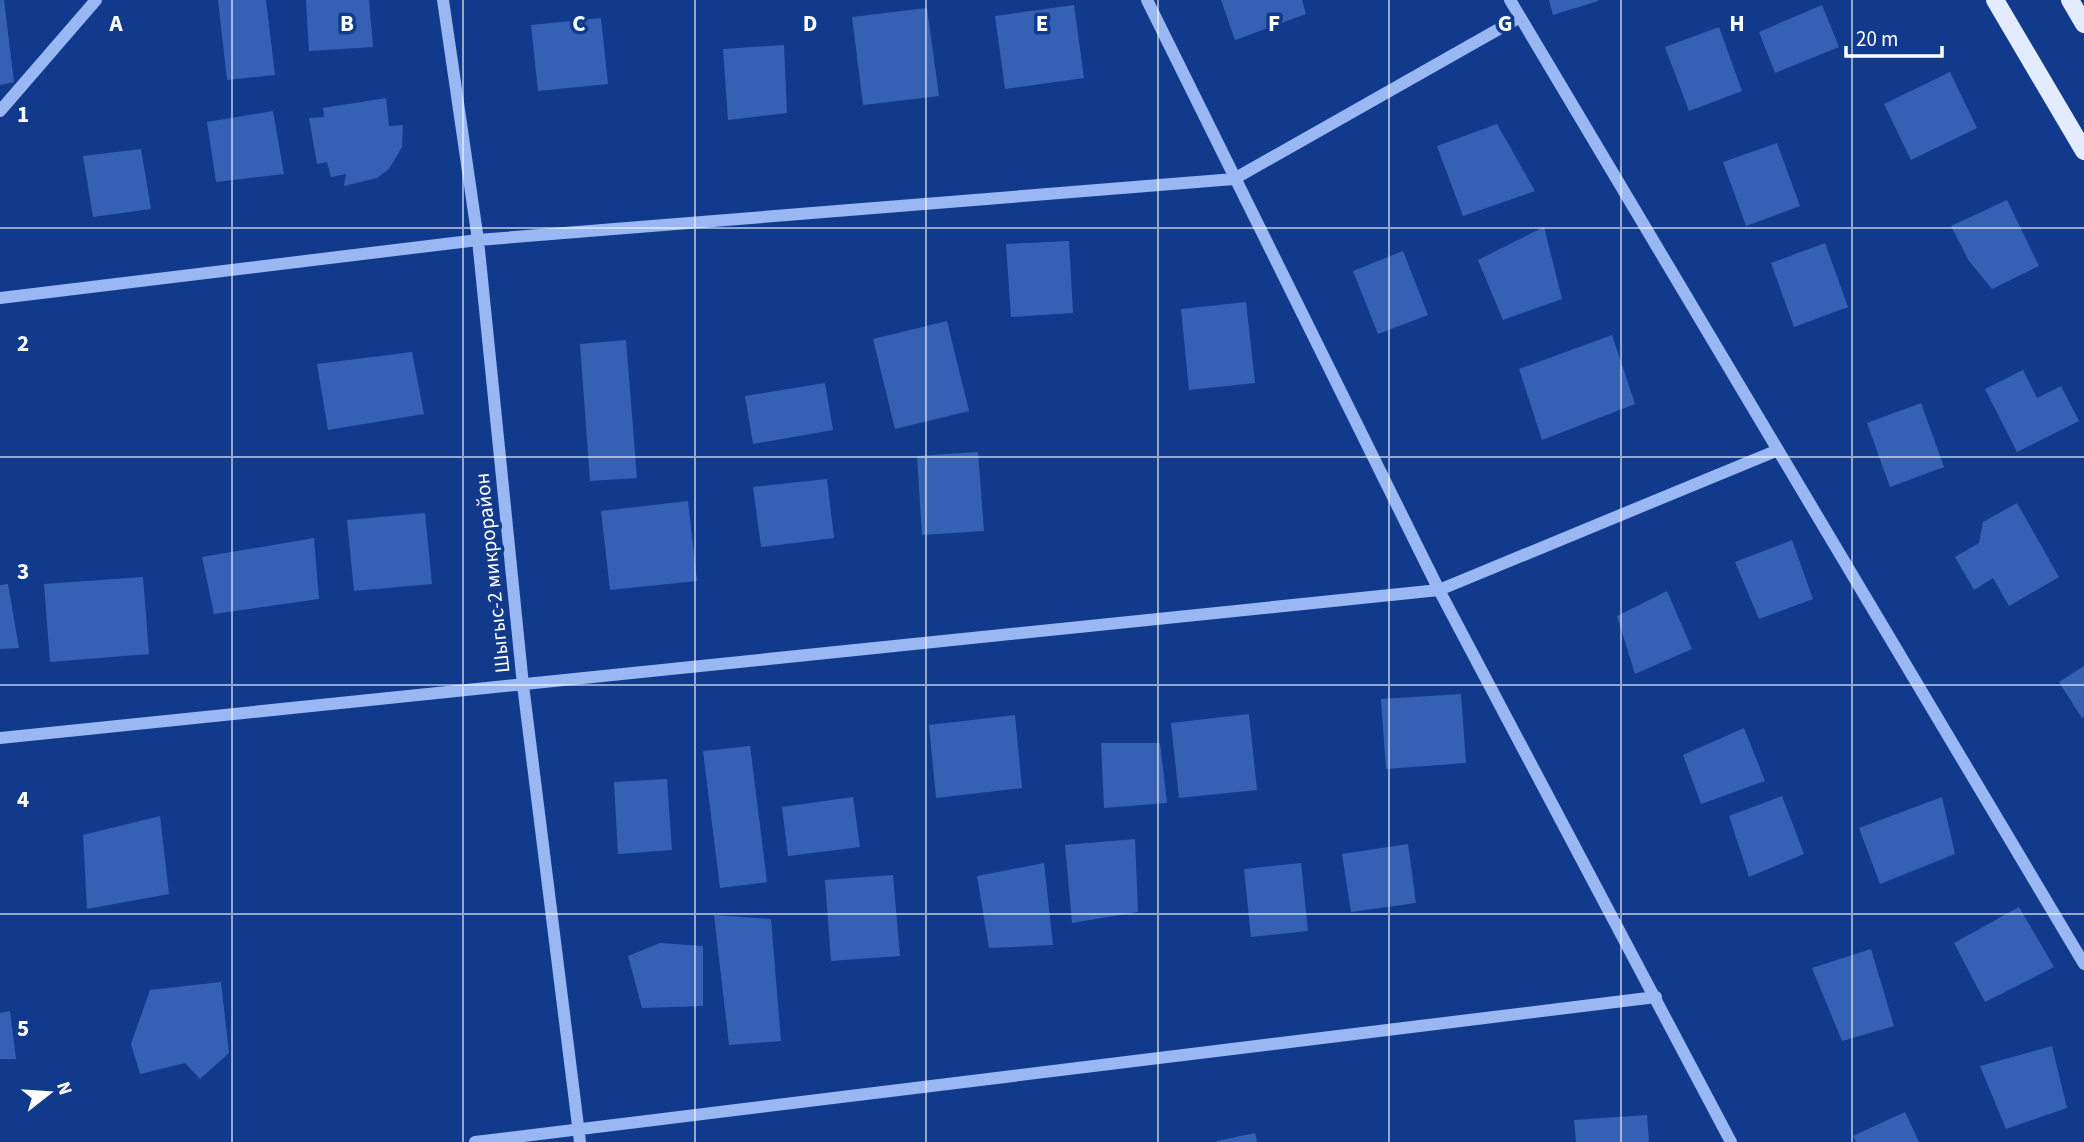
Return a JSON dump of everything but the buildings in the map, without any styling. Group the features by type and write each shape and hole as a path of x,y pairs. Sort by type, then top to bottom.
{"main road":[{"path":"1995,0 2084,151"},
{"path":"2070,0 2084,24"}],"street":[{"path":"0,111 96,0"},
{"name":"Шыгыс-2 микрорайон","path":"443,0 478,240 523,685 579,1136"},
{"path":"1147,0 1439,590 1657,997 1731,1142"},
{"path":"1510,0 2084,964"},
{"path":"0,298 478,240 1234,179 1520,17"},
{"path":"0,738 1439,590 1778,450"},
{"path":"475,1142 579,1136 1657,997"}]}
